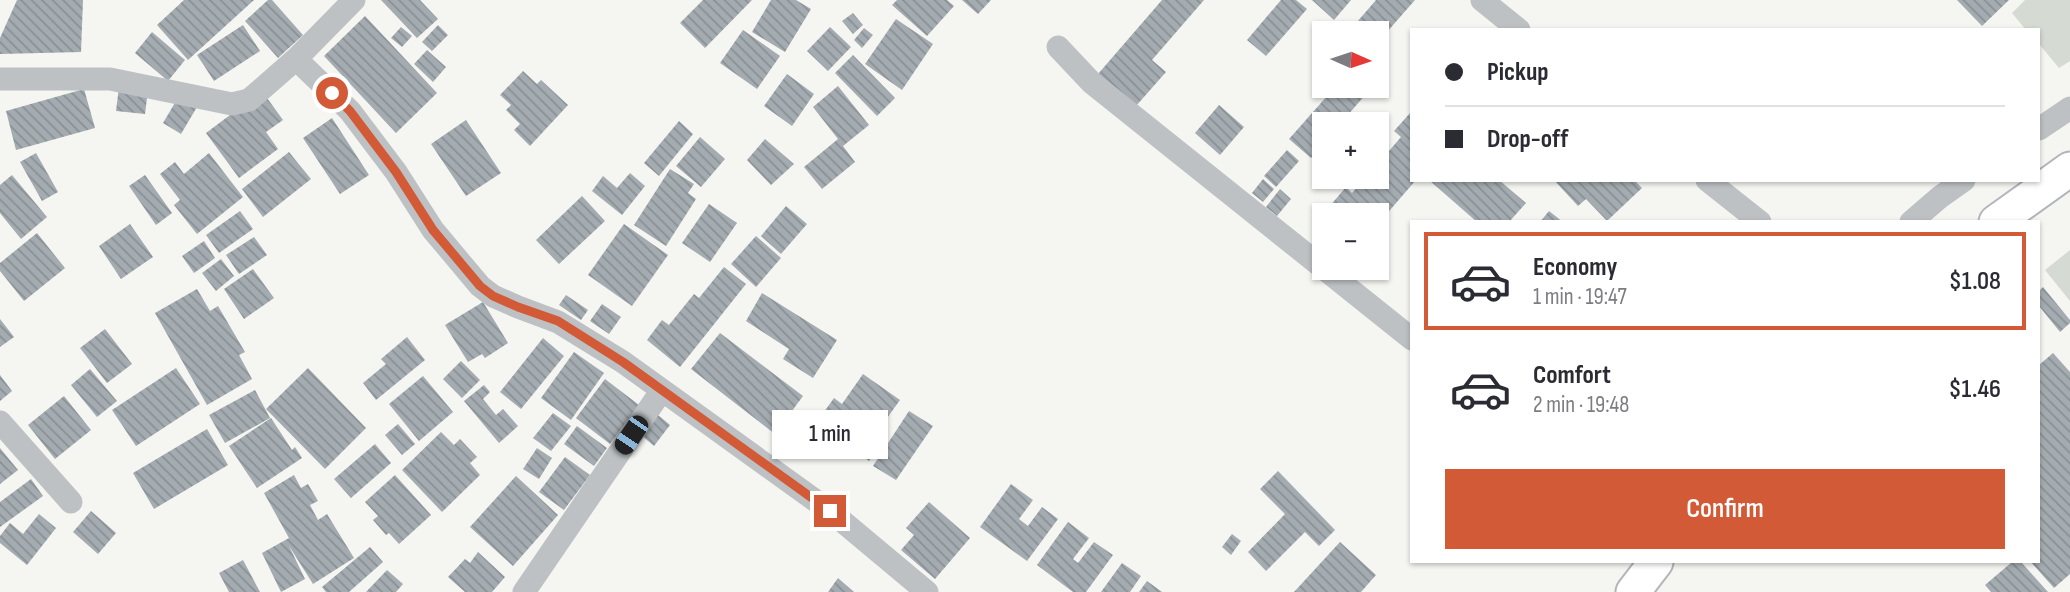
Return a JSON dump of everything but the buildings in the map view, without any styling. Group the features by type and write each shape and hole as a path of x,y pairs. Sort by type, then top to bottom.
{"main road":[{"path":"1999,220 2070,169"},
{"path":"1633,592 1656,563"}],"street":[{"path":"0,79 110,79 232,104 248,100 296,59 354,0"},
{"path":"1482,0 1517,28"},
{"path":"1058,47 1092,83 1410,338"},
{"path":"296,59 350,111 396,172 433,230 480,286 493,296 558,321 623,362 830,511 927,592"},
{"path":"2040,128 2070,108"},
{"path":"1710,182 1757,220"},
{"path":"1913,220 1961,182"},
{"path":"524,592 662,390"},
{"path":"0,422 71,502"}],"shaded area":[{"path":"2025,0 2070,0 2070,61 2059,68 2040,45 2040,28 2024,28 2012,13"},
{"path":"2070,250 2070,301 2045,270"}],"route":[{"path":"332,93 350,111 396,172 433,230 480,286 493,296 558,321 623,362 830,511"}]}
